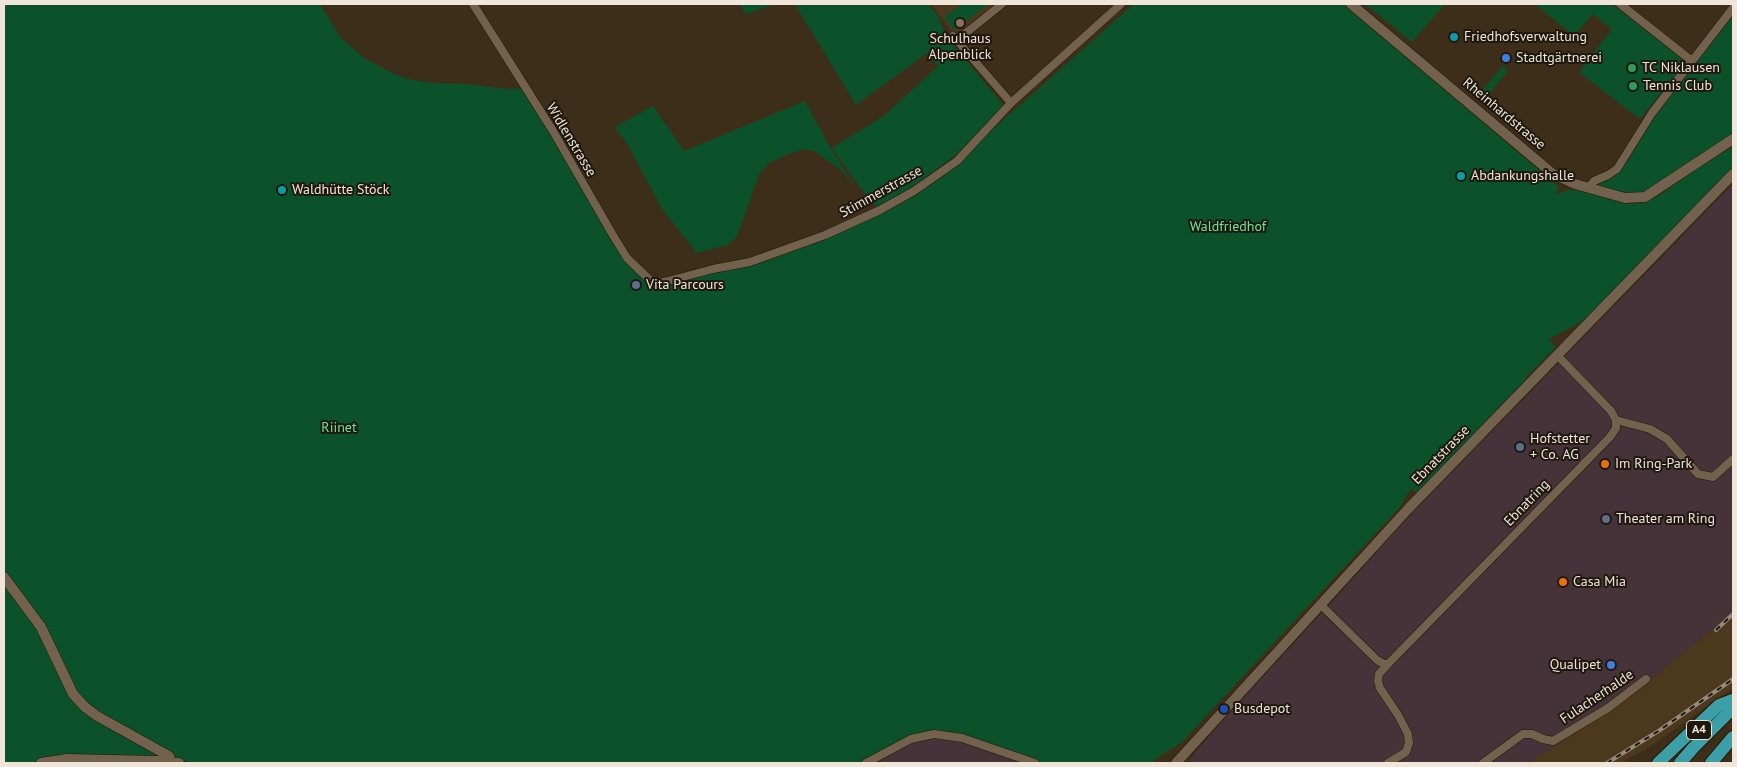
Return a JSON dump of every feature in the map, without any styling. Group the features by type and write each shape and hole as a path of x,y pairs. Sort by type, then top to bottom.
{"highway":[{"path":"1658,763 1719,705 1733,702"},
{"name":"A4","path":"1669,763 1704,725 1733,702"},
{"name":"A4","path":"1680,763 1733,702"},
{"path":"1712,763 1733,737"}],"street":[{"name":"Widlenstrasse","path":"473,4 552,131 627,258 654,284"},
{"path":"1002,4 955,39 1010,103"},
{"name":"Stimmerstrasse","path":"654,284 750,262 825,236 880,210 914,191 957,161 1010,103 1121,4"},
{"name":"Rheinhardstrasse","path":"1351,4 1553,174 1563,180 1625,198 1645,196 1733,139"},
{"path":"1620,4 1692,61"},
{"path":"1588,188 1594,181 1617,169 1652,113 1733,8"},
{"name":"Ebnatstrasse","path":"1176,763 1408,509 1733,174"},
{"path":"1556,355 1611,411 1616,420 1650,430 1667,440 1698,474 1713,477 1733,459"},
{"name":"Ebnatring","path":"1388,763 1406,752 1409,742 1408,734 1398,715 1380,688 1379,674 1610,437 1616,428 1616,420"},
{"path":"4,577 41,627 70,688 85,707 172,760"},
{"path":"1320,604 1377,660 1388,664"},
{"name":"Fulacherhalde","path":"1483,763 1523,734 1532,734 1543,739 1553,740 1563,735 1608,708 1646,679"},
{"path":"866,763 917,736 934,734 962,738 1035,763"},
{"path":"41,763 67,759 172,760"}],"shaded area":[{"name":"Schulhaus Alpenblick","path":"931,4 999,4 956,37"},
{"path":"1733,184 1733,612 1638,690 1595,721 1528,763 1187,763 1220,723 1396,530"},
{"path":"1733,612 1733,688 1651,746 1621,763 1528,763 1595,721 1638,690"},
{"path":"945,734 1035,763 866,763 911,739"}],"green space":[{"name":"Riinet","path":"4,4 320,4 340,37 364,58 390,72 407,79 432,83 526,89 614,237 650,282 750,262 880,210 861,189 832,148 884,116 938,66 927,53 856,105 795,4 929,4 939,18 946,38 1003,105 956,155 885,207 957,161 1134,4 1343,4 1559,187 1555,195 1567,190 1575,190 1628,204 1643,203 1660,195 1701,166 1733,147 1733,167 1586,319 1549,339 1556,347 1526,379 1416,493 1411,488 1400,507 1182,742 1150,763 1047,763 1017,757 973,741 924,735 866,763 193,763 183,760 4,763"},
{"path":"739,4 773,4 747,14"},
{"path":"962,4 989,4 954,30 944,17"},
{"path":"1365,4 1445,4 1412,42"},
{"name":"TC Niklausen","path":"1535,4 1612,4 1683,60 1684,64 1640,119 1579,72 1612,29 1593,14 1574,36"},
{"path":"1733,16 1733,135 1642,193 1621,193 1595,185 1595,183 1616,175 1654,118"},
{"path":"1503,66 1508,71 1482,102 1476,97"},
{"path":"805,101 831,149 854,185 841,170 814,151 805,149 791,153 771,162 760,172 737,236 730,244 697,253 662,209 628,145 615,127 653,106 684,151"}],"railway":[{"path":"1716,630 1733,614"},
{"path":"1607,763 1660,730 1733,679"}],"place":[{"name":"Schulhaus Alpenblick","path":"960,23"},
{"name":"Friedhofsverwaltung","path":"1454,37"},
{"name":"Stadtgärtnerei","path":"1506,58"},
{"name":"TC Niklausen","path":"1632,68"},
{"name":"Tennis Club","path":"1633,86"},
{"name":"Abdankungshalle","path":"1461,176"},
{"name":"Waldhütte Stöck","path":"282,190"},
{"name":"Vita Parcours","path":"636,285"},
{"name":"Hofstetter + Co. AG","path":"1520,447"},
{"name":"Im Ring-Park","path":"1605,464"},
{"name":"Theater am Ring","path":"1606,519"},
{"name":"Casa Mia","path":"1563,582"},
{"name":"Qualipet","path":"1611,665"},
{"name":"Busdepot","path":"1224,709"}],"park label":[{"name":"Waldfriedhof","path":"1228,227"}]}
